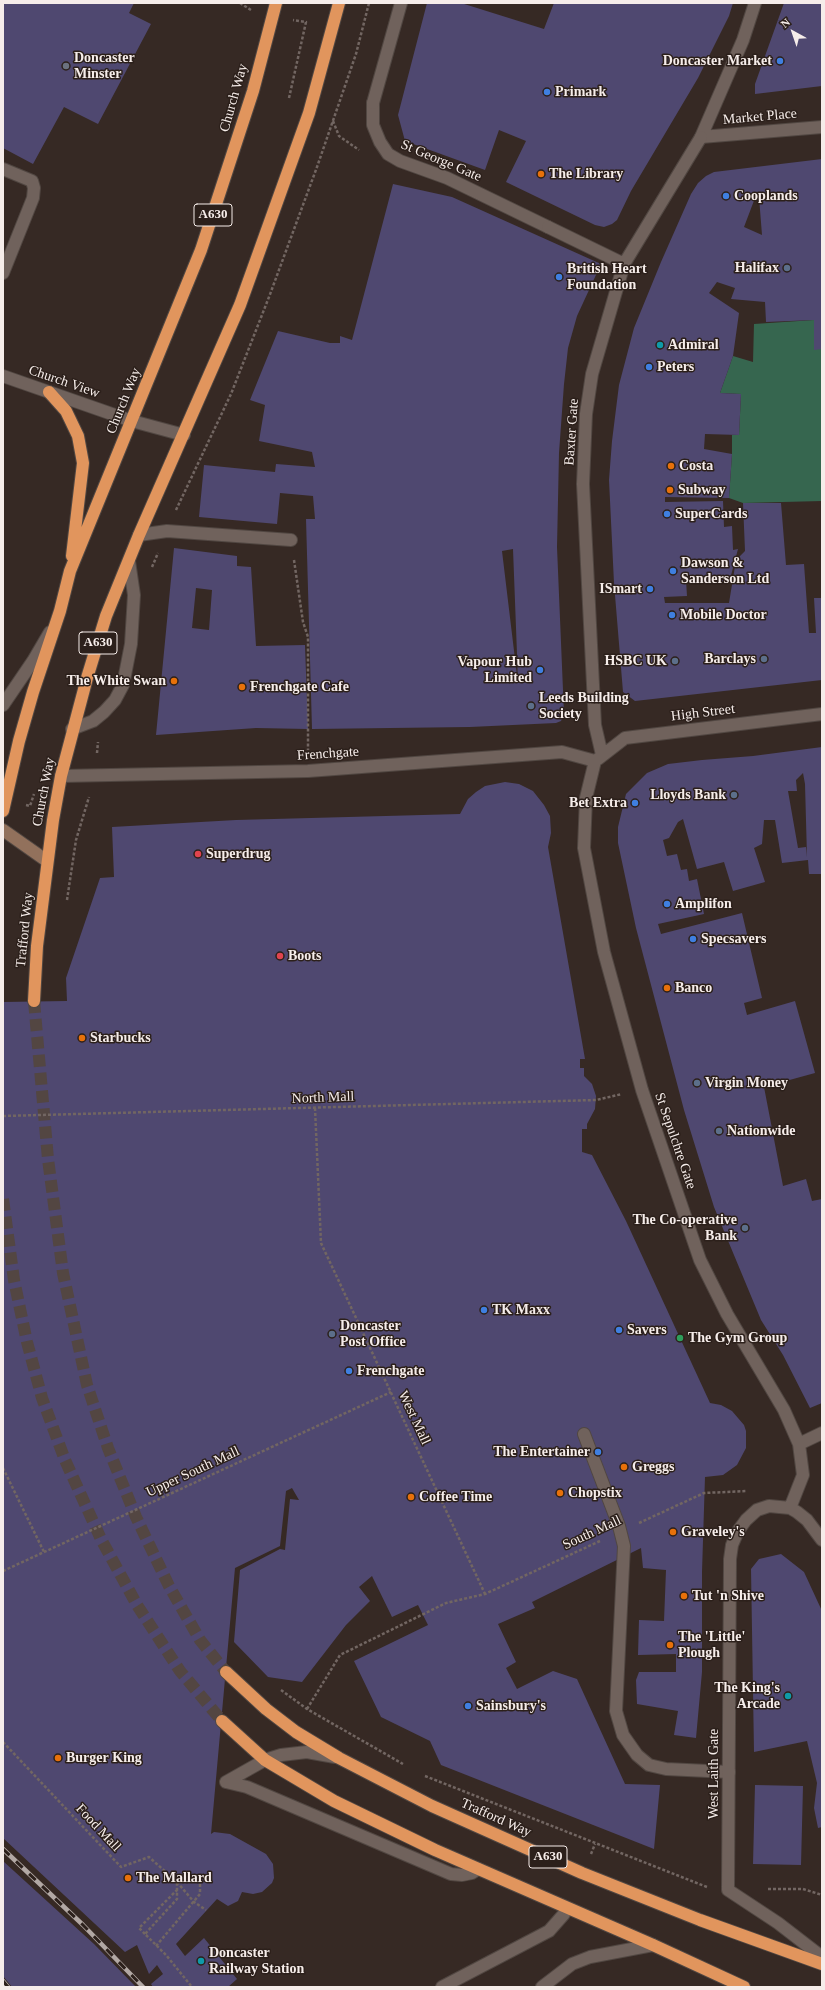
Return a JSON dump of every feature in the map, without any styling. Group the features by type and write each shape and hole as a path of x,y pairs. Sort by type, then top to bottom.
{"highway":[{"name":"Church Way","path":"3,811 21,734 60,611 70,571 201,250 253,91 276,3"},
{"name":"Church Way","path":"47,861 61,776 72,729 106,616 139,535 240,306 309,112 339,3"},
{"path":"49,392 66,411 78,436 83,463 70,571"},
{"name":"Trafford Way","path":"34,1002 37,946 47,861"},
{"name":"Trafford Way","path":"226,1672 266,1709 296,1732 339,1758 432,1806 582,1873 700,1920 822,1964"},
{"path":"222,1721 265,1760 334,1801 478,1869 653,1945 744,1987"}],"street":[{"name":"St George Gate","path":"401,3 373,103 373,125 380,142 388,154 400,161 447,178 624,264"},
{"name":"Baxter Gate","path":"599,758 595,725 583,476 586,414 592,374 624,264 701,137 743,40 755,3"},
{"name":"Market Place","path":"701,137 822,127"},
{"path":"3,169 32,181 34,188 33,198 3,274"},
{"name":"Church View","path":"3,376 132,421 184,435"},
{"path":"139,535 167,531 291,540"},
{"name":"Church Way","path":"72,729 93,721 104,712 115,700 124,685 131,644 134,594 129,561"},
{"path":"3,705 33,661 60,611"},
{"name":"High Street","path":"599,758 626,738 822,714"},
{"name":"Frenchgate","path":"61,776 308,771 562,752 599,758"},
{"name":"St Sepulchre Gate","path":"599,758 586,798 584,848 604,952 642,1090 700,1260 727,1314 784,1410 798,1444 803,1475 790,1508"},
{"path":"3,830 47,861"},
{"path":"798,1444 822,1433"},
{"path":"584,1434 619,1526 624,1546 625,1556 617,1705 618,1723 623,1735 642,1761 649,1765 666,1769 729,1772"},
{"path":"769,1506 790,1508 806,1520 822,1540"},
{"name":"West Laith Gate","path":"728,1890 730,1559 732,1545 738,1531 746,1520 757,1510 769,1506"},
{"path":"339,1758 307,1752 281,1755 265,1760 226,1782 247,1787 451,1874 462,1875 472,1873 478,1869"},
{"path":"728,1890 778,1923 822,1958"},
{"path":"442,1987 549,1931 564,1914"},
{"path":"542,1987 572,1964 590,1957 653,1945"}],"path":[{"path":"240,3 252,11 306,22 288,101 309,112 332,121 338,136 361,152"},
{"path":"291,540 303,622 308,637 308,771"},
{"path":"76,840 95,776"},
{"name":"North Mall","path":"3,1116 596,1100 642,1090"},
{"name":"West Mall","path":"315,1108 321,1243 392,1392 485,1594"},
{"name":"Upper South Mall","path":"3,1571 392,1392"},
{"path":"3,1468 44,1552"},
{"name":"South Mall","path":"634,1525 704,1492 746,1490 769,1506"},
{"name":"South Mall","path":"405,1766 307,1709 340,1655 446,1604 485,1594 605,1538"},
{"name":"Food Mall","path":"3,1742 121,1867 149,1857 176,1882"},
{"path":"418,1773 705,1887 728,1890"},
{"path":"156,1946 200,1894 200,1876"},
{"path":"144,1934 177,1898 178,1890 176,1882"},
{"path":"176,1882 194,1902 206,1910"},
{"path":"766,1889 803,1889 822,1895"},
{"path":"178,1890 139,1928 166,1955 192,1987"}],"green space":[{"path":"814,320 814,349 822,349 822,501 743,503 729,498 732,435 739,435 741,394 720,393 733,356 753,362 754,324"}],"building":[{"name":"Doncaster Minster","path":"3,3 134,3 129,13 151,24 98,124 64,107 33,164 3,148"},
{"name":"Primark","path":"427,3 461,3 544,29 554,3 733,3 729,16 698,78 631,191 617,220 604,227 595,225 506,182 526,141 499,130 485,170 405,141 398,115"},
{"path":"784,3 822,3 822,86 755,94 755,84"},
{"path":"822,159 822,349 814,350 814,320 766,322 765,302 731,299 735,288 717,282 709,293 739,313 733,356 720,393 741,394 739,435 705,434 704,449 732,454 729,498 665,497 665,502 723,501 724,527 732,526 733,550 738,549 729,583 708,584 708,578 686,580 687,596 664,597 665,603 729,603 736,560 745,551 743,503 781,503 786,565 804,564 809,633 816,633 814,598 822,598 822,680 635,701 623,692 614,583 609,480 619,385 634,328 691,194 698,183 706,176 714,172","holes":["759,197 762,235 744,227 755,198"]},
{"path":"393,184 452,197 601,264 577,316 568,348 564,384 559,453 557,547 564,714 561,721 556,723 470,727 312,729 306,519 315,519 313,496 280,493 277,524 199,517 204,465 275,472 276,464 315,467 312,452 259,441 265,405 250,400 278,331 330,343 340,343 340,336 352,340","holes":["513,549 518,684 502,551"]},
{"path":"174,548 237,556 237,566 251,567 256,646 305,645 308,729 256,728 156,735","holes":["196,588 212,590 209,630 192,628"]},
{"path":"822,747 822,874 809,874 808,860 782,863 775,820 764,820 762,844 754,848 765,882 733,891 724,862 697,869 683,819 678,822 669,838 663,840 667,856 677,854 681,870 687,869 689,881 697,879 704,914 658,924 661,934 742,913 762,998 744,1003 747,1015 795,1001 815,1073 764,1087 783,1186 806,1179 812,1201 822,1199 822,1403 810,1408 783,1355 761,1320 714,1207 684,1110 636,928 618,843 618,827 626,794 647,773 668,764 753,756","holes":["803,773 805,784 807,857 806,847 798,848 788,791 797,791 796,780"]},
{"name":"Frenchgate","path":"505,782 519,784 533,791 544,805 550,816 551,833 548,847 585,1059 580,1059 580,1068 584,1068 584,1076 592,1084 596,1096 595,1109 587,1124 587,1129 582,1129 582,1152 592,1155 626,1221 710,1403 721,1405 732,1411 744,1425 746,1431 746,1448 737,1465 723,1475 705,1477 702,1572 702,1672 696,1738 674,1735 678,1711 637,1704 636,1680 639,1672 676,1672 676,1654 638,1655 639,1620 664,1621 666,1570 643,1568 641,1548 532,1602 535,1608 498,1624 516,1662 506,1668 517,1689 553,1671 577,1679 625,1784 660,1785 654,1849 441,1765 430,1741 381,1717 354,1661 428,1625 418,1605 392,1617 372,1576 359,1587 370,1601 346,1625 302,1682 268,1677 234,1642 240,1570 280,1549 285,1550 290,1499 299,1500 292,1488 286,1491 280,1546 235,1568 211,1834 214,1832 230,1834 266,1854 273,1864 274,1878 272,1883 262,1892 253,1894 242,1892 238,1901 228,1906 217,1899 176,1944 185,1956 204,1938 237,1979 228,1987 153,1987 151,1984 163,1974 157,1965 149,1974 137,1945 125,1952 3,1838 3,1002 67,1001 66,978 100,878 114,877 112,827 236,820 460,814 468,799 476,792 485,786"},
{"path":"781,1554 804,1572 822,1611 822,1827 818,1828 814,1808 817,1783 807,1741 754,1752 751,1569 759,1559"},
{"path":"755,1785 803,1786 801,1865 753,1864"},
{"path":"3,1861 94,1944 136,1987 12,1987 3,1976"}],"tunnel":[{"path":"34,1001 48,1159 63,1273 87,1385 108,1448 136,1517 169,1586 200,1640 226,1672"},
{"path":"3,1199 14,1280 27,1342 42,1398 65,1460 101,1539 137,1605 180,1671 222,1721"}],"railway":[{"path":"3,1849 83,1925 143,1987"},
{"path":"3,1981 8,1987"}],"place":[{"name":"Doncaster Market","path":"780,61"},
{"name":"Doncaster Minster","path":"66,66"},
{"name":"Primark","path":"547,92"},
{"name":"The Library","path":"541,174"},
{"name":"Cooplands","path":"726,196"},
{"name":"Halifax","path":"787,268"},
{"name":"British Heart Foundation","path":"559,277"},
{"name":"Admiral","path":"660,345"},
{"name":"Peters","path":"649,367"},
{"name":"Costa","path":"671,466"},
{"name":"Subway","path":"670,490"},
{"name":"SuperCards","path":"667,514"},
{"name":"Dawson & Sanderson Ltd","path":"673,571"},
{"name":"ISmart","path":"650,589"},
{"name":"Mobile Doctor","path":"672,615"},
{"name":"Barclays","path":"764,659"},
{"name":"HSBC UK","path":"675,661"},
{"name":"Vapour Hub Limited","path":"540,670"},
{"name":"The White Swan","path":"174,681"},
{"name":"Frenchgate Cafe","path":"242,687"},
{"name":"Leeds Building Society","path":"531,706"},
{"name":"Lloyds Bank","path":"734,795"},
{"name":"Bet Extra","path":"635,803"},
{"name":"Superdrug","path":"198,854"},
{"name":"Amplifon","path":"667,904"},
{"name":"Specsavers","path":"693,939"},
{"name":"Boots","path":"280,956"},
{"name":"Banco","path":"667,988"},
{"name":"Starbucks","path":"82,1038"},
{"name":"Virgin Money","path":"697,1083"},
{"name":"Nationwide","path":"719,1131"},
{"name":"The Co-operative Bank","path":"745,1228"},
{"name":"TK Maxx","path":"484,1310"},
{"name":"Savers","path":"619,1330"},
{"name":"Doncaster Post Office","path":"332,1334"},
{"name":"The Gym Group","path":"680,1338"},
{"name":"Frenchgate","path":"349,1371"},
{"name":"The Entertainer","path":"598,1452"},
{"name":"Greggs","path":"624,1467"},
{"name":"Chopstix","path":"560,1493"},
{"name":"Coffee Time","path":"411,1497"},
{"name":"Graveley's","path":"673,1532"},
{"name":"Tut 'n Shive","path":"684,1596"},
{"name":"The 'Little' Plough","path":"670,1645"},
{"name":"The King's Arcade","path":"788,1696"},
{"name":"Sainsbury's","path":"468,1706"},
{"name":"Burger King","path":"58,1758"},
{"name":"The Mallard","path":"128,1878"},
{"name":"Doncaster Railway Station","path":"201,1961"}]}
